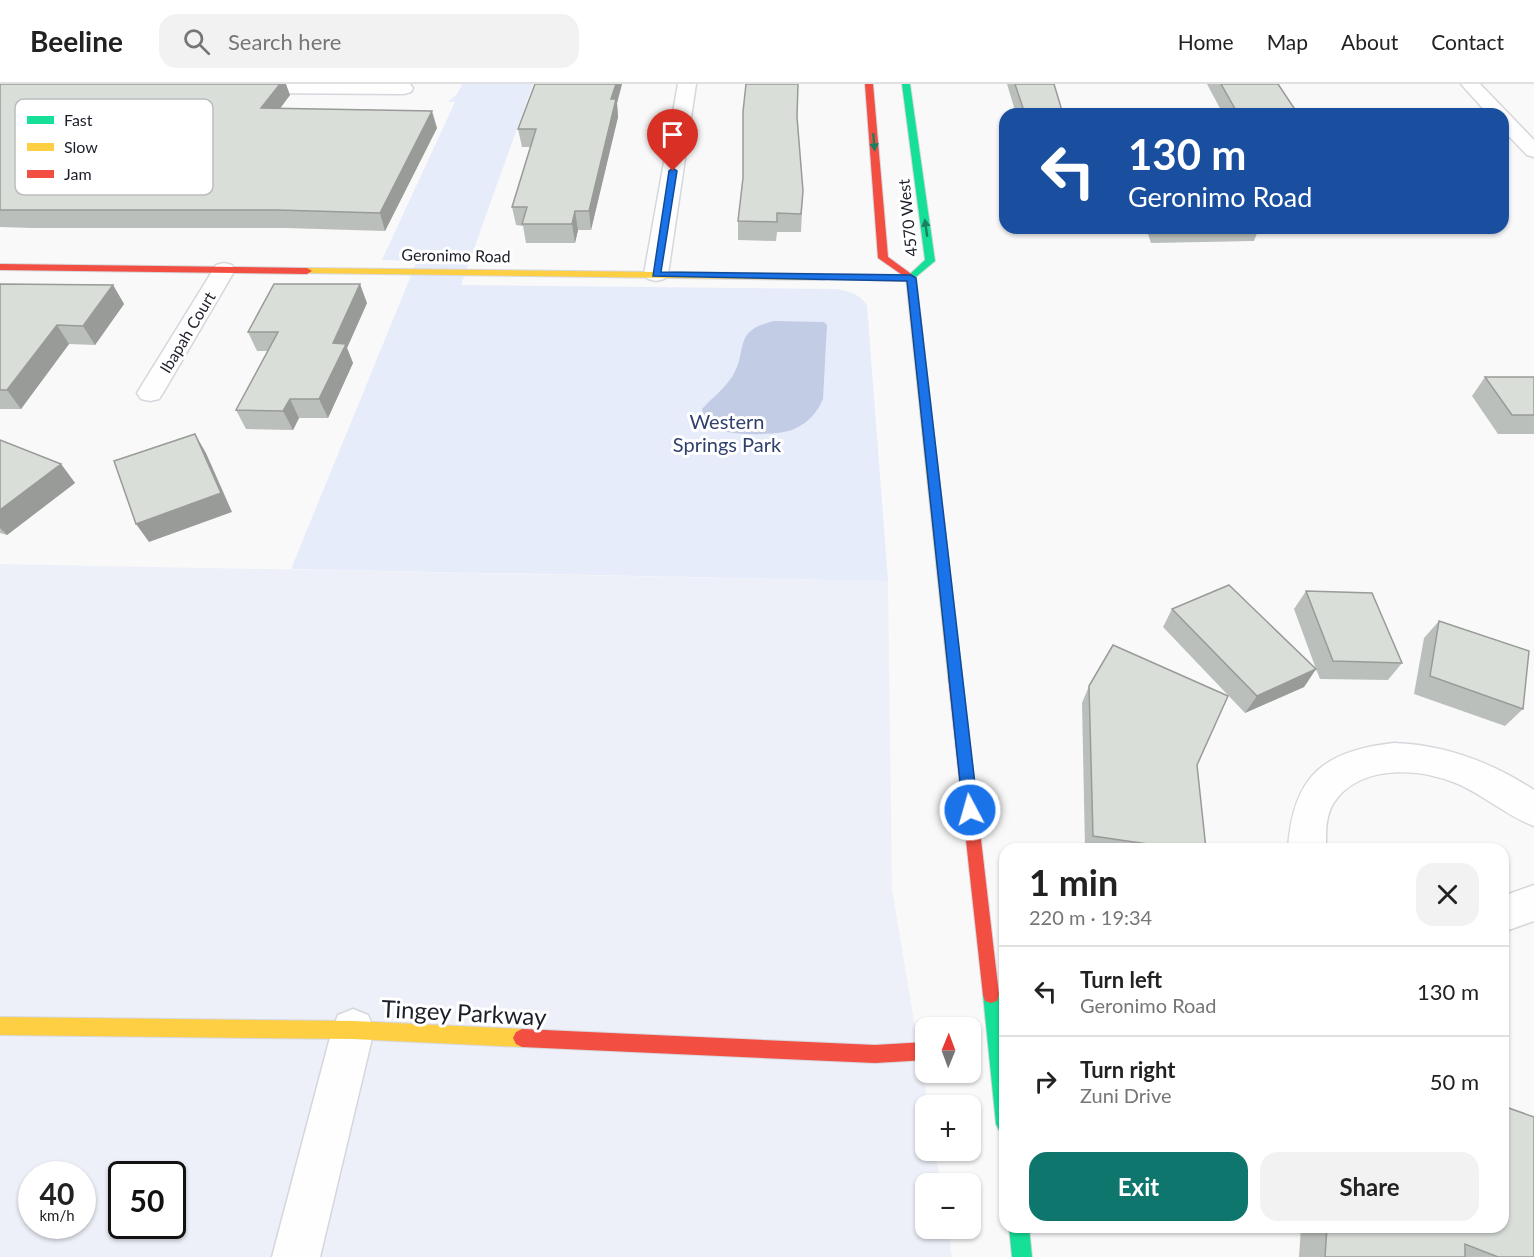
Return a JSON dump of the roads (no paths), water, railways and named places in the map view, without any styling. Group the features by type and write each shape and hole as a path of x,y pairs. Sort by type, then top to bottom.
{"main road":[{"name":"4570 West","path":"869,84 883,258 911,278 930,261 906,84"},
{"name":"Geronimo Road","path":"0,267 911,278"},
{"path":"911,278 951,621 993,1046 999,1085"},
{"name":"Tingey Parkway","path":"0,1026 352,1030 875,1054 915,1052"},
{"path":"1019,1233 1022,1257"}],"street":[{"path":"656,274 687,84"},
{"path":"1470,84 1493,108"},
{"path":"230,87 404,88"},
{"path":"1509,124 1534,151"},
{"name":"Ibapah Court","path":"150,393 224,270"},
{"path":"1307,843 1306,831 1310,808 1321,788 1346,769 1361,763 1386,758 1415,758 1446,764 1477,775 1507,791 1534,810"},
{"path":"1509,912 1534,903"},
{"path":"296,1257 352,1030"}],"water":[{"path":"774,321 824,322 827,325 821,404 808,421 787,431 742,434 715,428 706,420 702,409 732,377 746,336 761,325"}],"park label":[{"name":"Western Springs Park","path":"727,432"}]}
